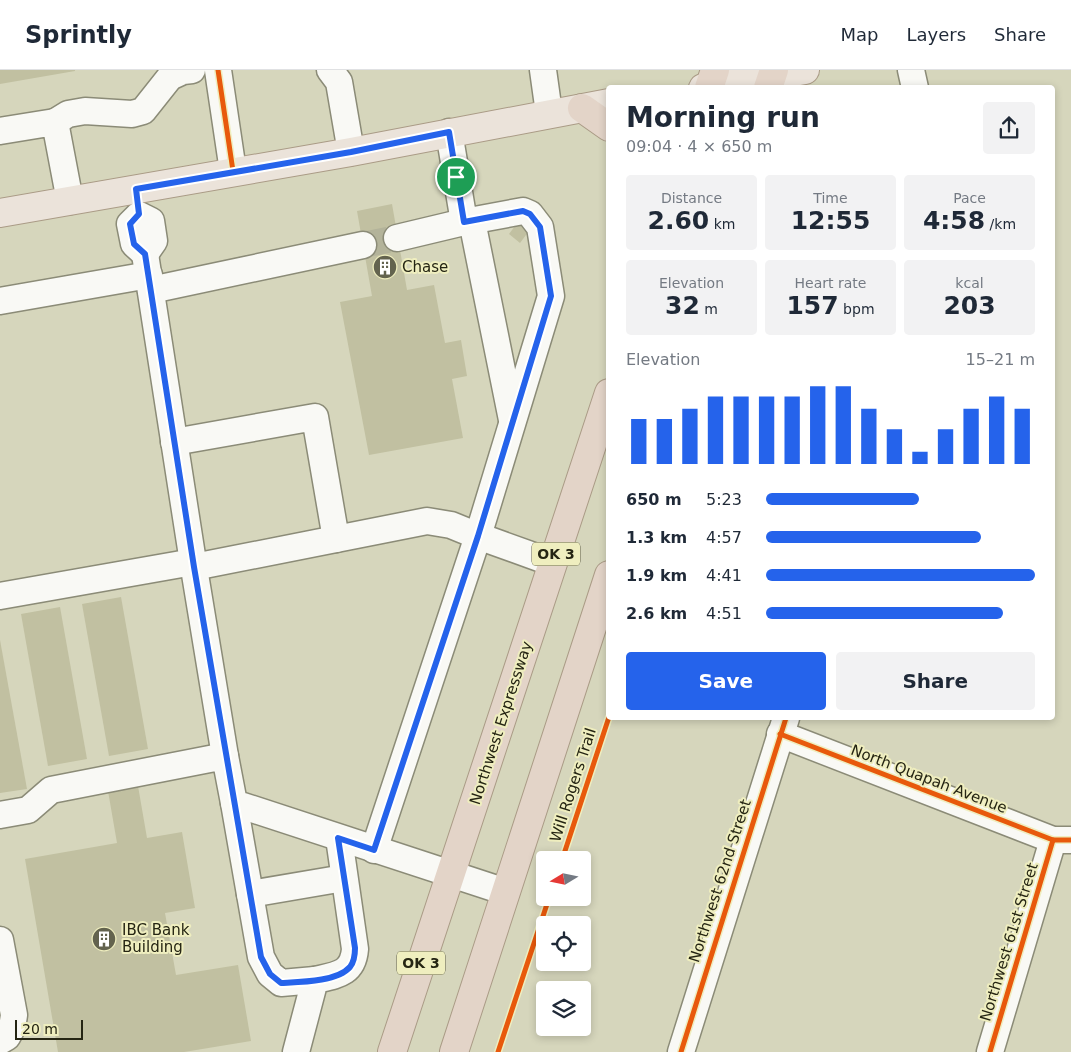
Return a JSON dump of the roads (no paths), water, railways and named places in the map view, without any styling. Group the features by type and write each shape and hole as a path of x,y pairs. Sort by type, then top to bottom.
{"highway":[{"path":"582,108 606,124"},
{"name":"Northwest Expressway","path":"392,1052 606,402"},
{"path":"454,1052 606,584"}],"main road":[{"path":"709,83 772,78 805,70"},
{"path":"0,213 70,201 138,202 234,171 351,152 606,104"}],"street":[{"path":"0,131 56,122 68,114 85,111 132,114 143,111 170,77 183,71 192,70"},
{"path":"218,70 234,171"},
{"path":"543,70 549,113"},
{"path":"911,70 914,85"},
{"path":"337,74 351,152"},
{"path":"56,122 70,201"},
{"path":"449,132 512,423"},
{"path":"138,202 130,224 134,244 148,273 193,565 261,957 270,974 281,983 315,980 342,973 350,967 354,958 355,948 338,838"},
{"path":"374,850 478,536 551,296 540,227 530,214 523,211 468,221 398,238"},
{"path":"0,302 148,273 363,245"},
{"path":"174,442 315,417 336,539"},
{"path":"0,596 193,565 427,521 451,525 553,563"},
{"name":"North Quapah Avenue","path":"783,726 1062,840"},
{"name":"Northwest 62nd Street","path":"681,1052 783,726"},
{"path":"0,815 28,810 51,790 225,756"},
{"path":"234,803 506,892"},
{"name":"Northwest 61st Street","path":"990,1052 1062,840"},
{"path":"250,894 344,878"},
{"path":"0,940 14,1015 12,1028 7,1037 0,1041"},
{"path":"296,1052 315,980"}],"tunnel":[{"path":"363,245 397,238"}],"place":[{"name":"Chase","path":"385,267"},
{"name":"IBC Bank Building","path":"104,939"}]}
